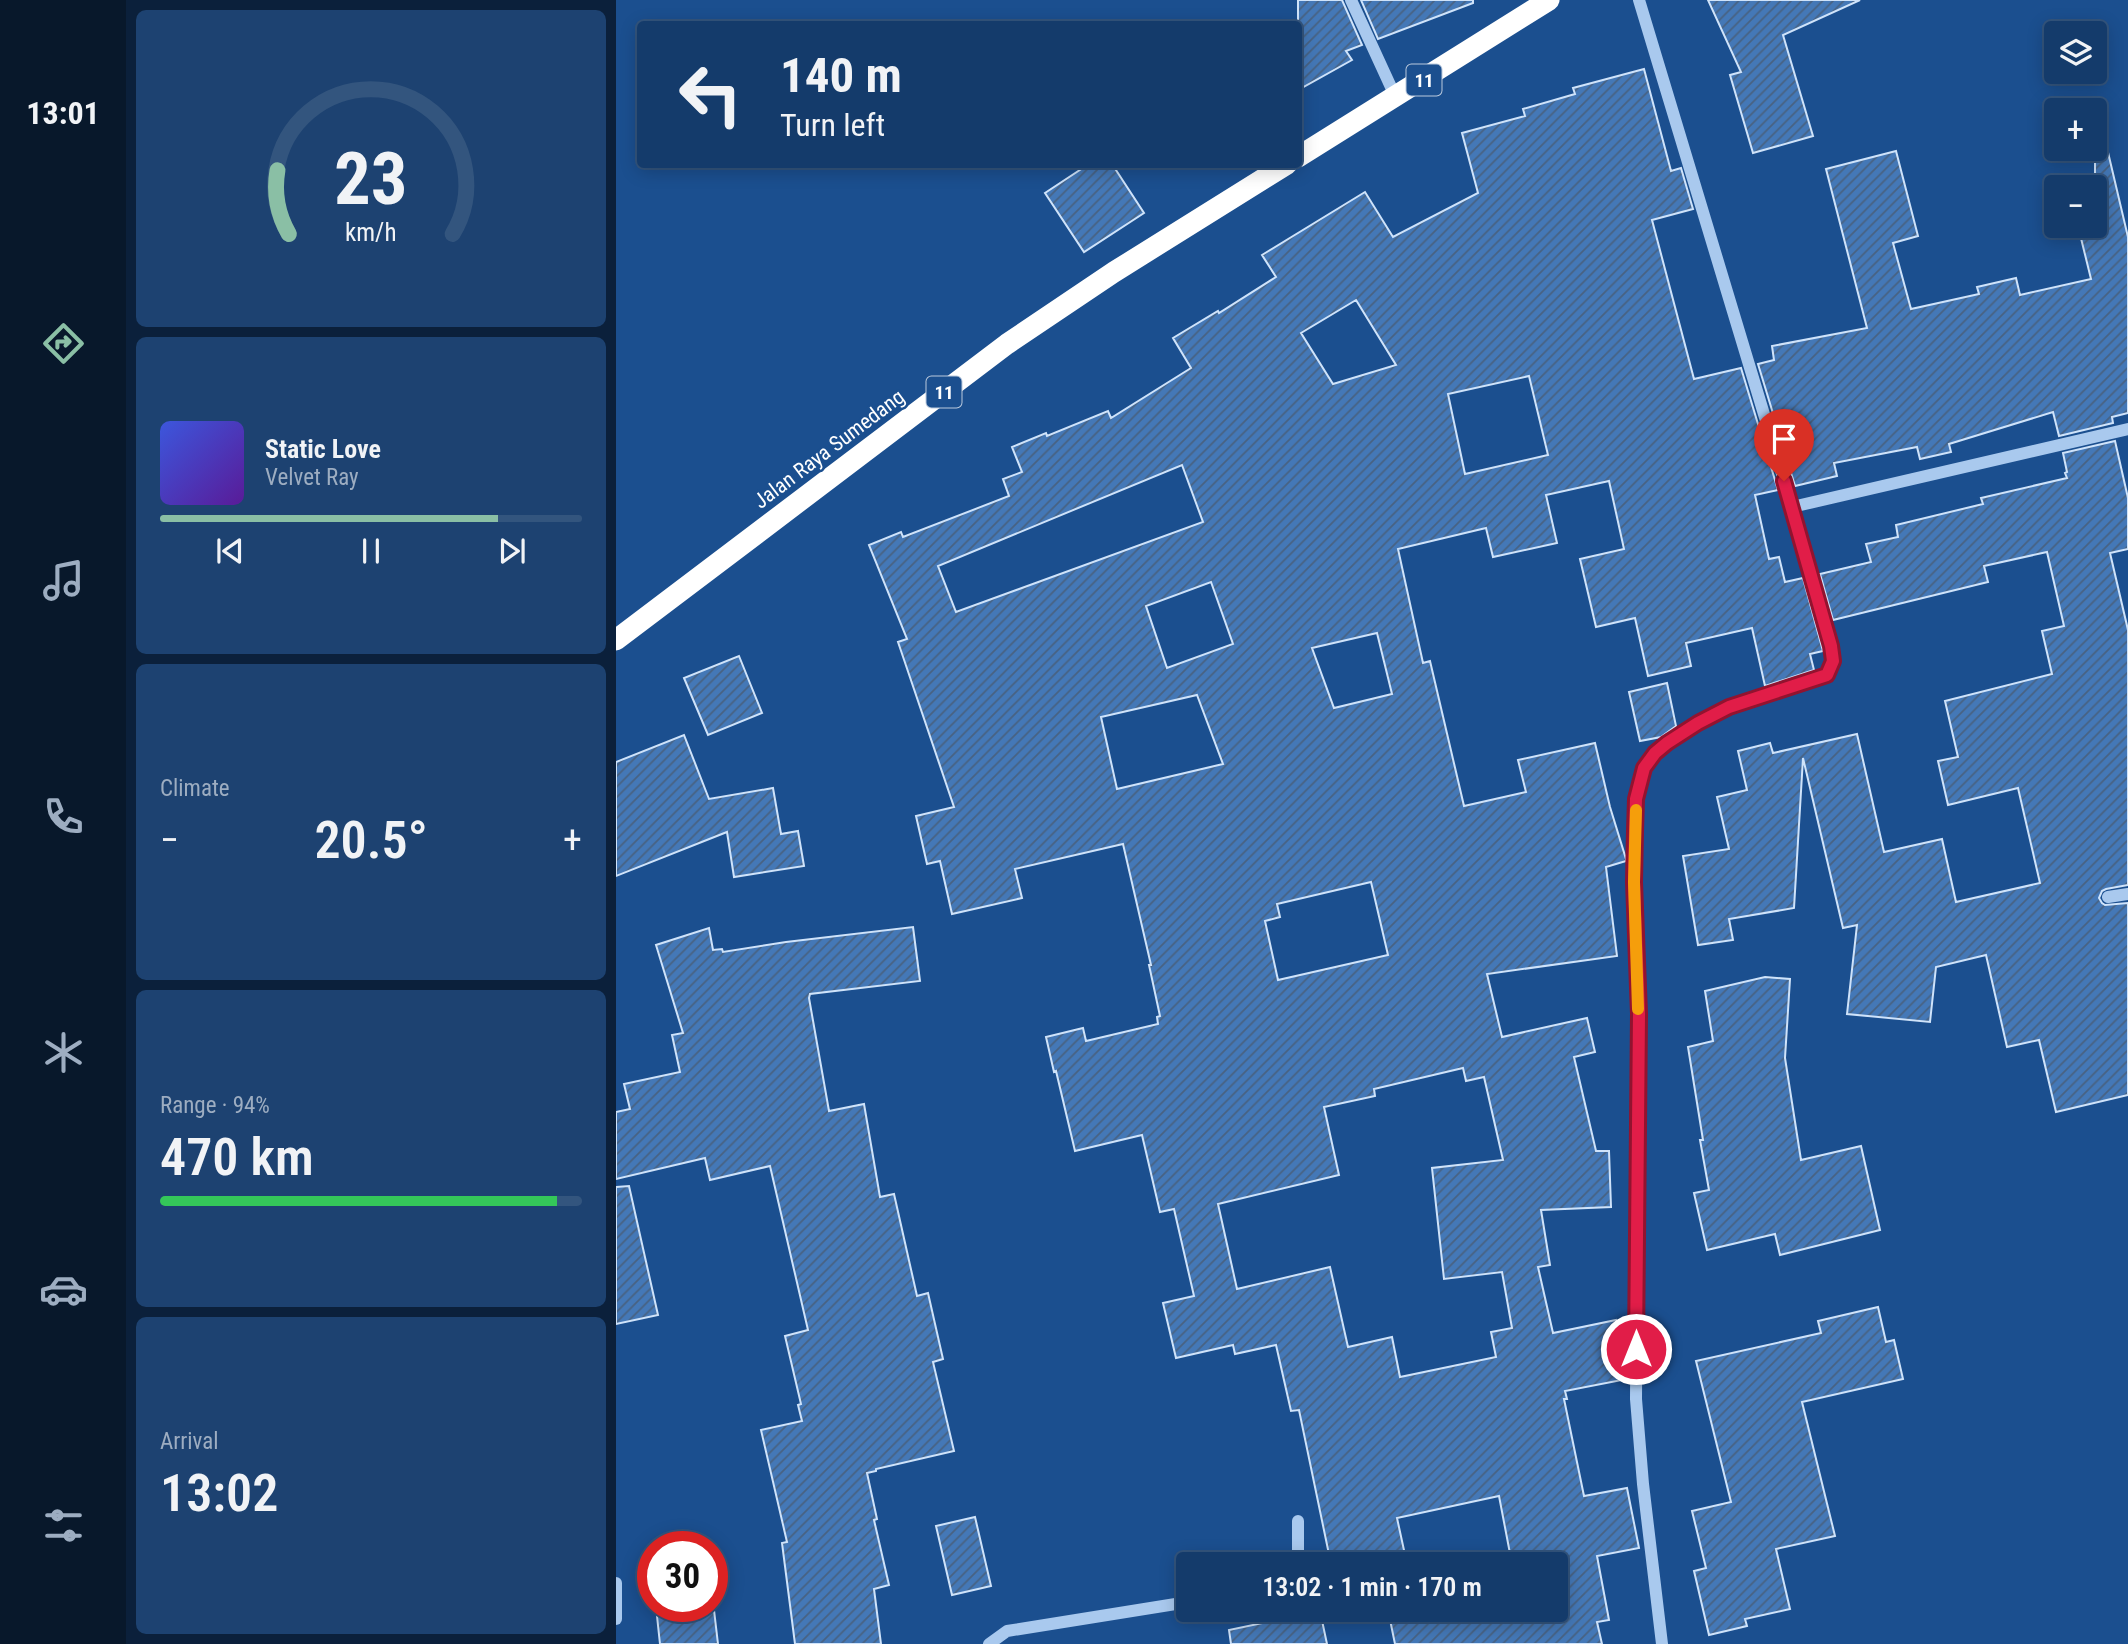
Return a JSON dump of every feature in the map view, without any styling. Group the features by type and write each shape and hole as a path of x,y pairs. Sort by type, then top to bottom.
{"highway":[{"name":"11","path":"1302,155 1549,0"},
{"name":"Jalan Raya Sumedang","path":"616,640 1007,344 1281,168"}],"street":[{"path":"1351,0 1396,98"},
{"path":"1639,0 1792,507 1833,661 1827,675 1729,707 1698,723 1655,753 1644,768 1636,799 1634,882 1639,1028 1636,1399 1662,1644"},
{"path":"1792,507 2128,429"},
{"path":"2109,897 2128,894"},
{"path":"1298,1521 1298,1552"},
{"path":"616,1583 616,1619"},
{"path":"989,1644 1007,1631 1176,1604"}],"building":[{"path":"1298,0 1342,0 1362,45 1346,51 1352,60 1302,88 1302,21 1298,21"},
{"path":"1361,0 1473,0 1473,3 1378,39"},
{"path":"1708,0 1860,0 1783,35 1813,136 1753,153 1730,75 1741,72"},
{"path":"1644,69 1671,171 1681,168 1693,209 1652,220 1694,379 1741,368 1778,490 1755,495 1769,559 1779,557 1785,582 1803,578 1823,651 1810,654 1814,670 1765,686 1752,628 1686,643 1691,666 1648,676 1635,618 1596,627 1580,559 1624,549 1609,481 1546,495 1557,543 1493,557 1486,528 1398,549 1423,663 1430,661 1464,806 1526,792 1518,760 1595,743 1626,859 1606,867 1617,956 1487,974 1502,1037 1587,1018 1595,1052 1574,1057 1596,1151 1609,1151 1611,1207 1541,1210 1550,1265 1538,1267 1553,1333 1616,1320 1627,1379 1565,1391 1567,1399 1564,1399 1584,1496 1627,1488 1639,1548 1597,1556 1609,1620 1597,1622 1602,1644 1395,1644 1390,1622 1568,1622 1568,1552 1510,1552 1499,1496 1397,1518 1404,1552 1329,1552 1299,1410 1291,1411 1276,1345 1235,1354 1233,1345 1176,1358 1163,1303 1194,1296 1174,1209 1160,1212 1142,1135 1075,1151 1046,1037 1083,1028 1086,1041 1158,1024 1157,1017 1160,1016 1151,965 1123,844 1015,869 1022,898 952,914 940,861 927,864 916,816 954,807 898,642 907,639 869,545 901,532 903,537 1009,496 1003,479 1022,472 1012,447 1108,411 1111,418 1191,368 1173,338 1276,277 1262,255 1365,192 1393,237 1478,193 1462,133 1525,116 1523,109 1575,94 1573,88","holes":["1356,300 1396,365 1333,384 1301,333","1529,376 1548,455 1465,474 1448,394","1182,465 1203,522 956,612 938,566","1211,582 1233,644 1167,668 1146,606","1377,633 1392,694 1334,708 1312,648","1197,695 1223,764 1117,789 1101,717","1371,882 1388,955 1278,980 1265,921 1280,917 1277,904","1463,1068 1466,1081 1484,1077 1503,1160 1432,1168 1444,1279 1502,1272 1512,1328 1491,1332 1496,1357 1400,1377 1392,1337 1348,1347 1330,1267 1237,1289 1218,1204 1339,1175 1324,1107 1375,1096 1374,1089"]},
{"path":"2107,148 2128,237 2128,413 2112,417 2113,423 2059,436 2053,412 1949,444 1951,452 1920,459 1917,447 1834,463 1837,476 1795,486 1758,364 1774,360 1772,346 1867,328 1826,169 1896,151 1918,236 1893,243 1911,309 1979,294 1977,287 2016,278 2020,295 2091,279 2081,238 2107,238 2107,175 2095,175 2095,161 2107,161"},
{"path":"1083,168 1115,168 1144,213 1084,252 1045,193"},
{"path":"2115,441 2128,498 2128,549 2110,553 2128,630 2128,885 2106,889 2099,898 2105,905 2128,903 2128,1095 2056,1112 2039,1040 2007,1047 1986,955 1936,967 1930,1022 1847,1014 1857,925 1843,928 1803,758 1794,908 1729,919 1733,940 1698,945 1683,856 1729,849 1717,797 1747,790 1738,751 1770,743 1773,753 1857,734 1884,852 1942,839 1956,902 2040,883 2018,788 1948,805 1938,761 1958,757 1945,701 2052,674 2042,631 2064,626 2047,552 1984,566 1988,582 1833,620 1820,574 1871,562 1866,544 1898,537 1896,525 1983,504 1981,498 2067,478 2063,453"},
{"path":"739,656 762,713 708,735 684,678"},
{"path":"1667,683 1676,726 1661,737 1640,741 1629,692"},
{"path":"684,735 709,799 773,788 781,834 798,831 804,866 734,877 727,832 616,876 616,762"},
{"path":"913,927 920,981 810,994 809,998 829,1111 864,1104 880,1197 894,1194 917,1296 928,1293 943,1359 933,1362 954,1451 867,1473 877,1519 874,1520 889,1585 874,1589 881,1644 795,1644 782,1543 787,1542 761,1430 802,1421 798,1405 801,1404 785,1336 808,1330 770,1166 710,1180 705,1158 616,1179 616,1112 630,1109 624,1084 680,1072 672,1035 683,1033 656,945 709,928 713,950 722,949 723,952"},
{"path":"1765,977 1790,979 1785,1058 1801,1160 1861,1146 1880,1230 1780,1255 1775,1234 1707,1250 1694,1193 1709,1190 1688,1047 1713,1041 1705,991"},
{"path":"629,1186 658,1315 616,1324 616,1187"},
{"path":"1878,1307 1886,1342 1894,1340 1903,1379 1802,1402 1835,1536 1776,1549 1790,1609 1745,1619 1747,1626 1709,1635 1694,1571 1706,1568 1692,1511 1731,1502 1696,1361 1821,1333 1818,1321"},
{"path":"975,1517 991,1586 952,1595 936,1526"},
{"path":"658,1622 715,1622 718,1644 660,1644"},
{"path":"1267,1622 1322,1622 1327,1644 1231,1644 1229,1630"}],"slow traffic":[{"path":"1636,810 1634,882 1638,1009"}],"route":[{"path":"1636,1349 1639,1014 1634,882 1636,799 1644,768 1655,753 1682,733 1729,707 1827,675 1833,661 1831,646 1784,481"}]}
